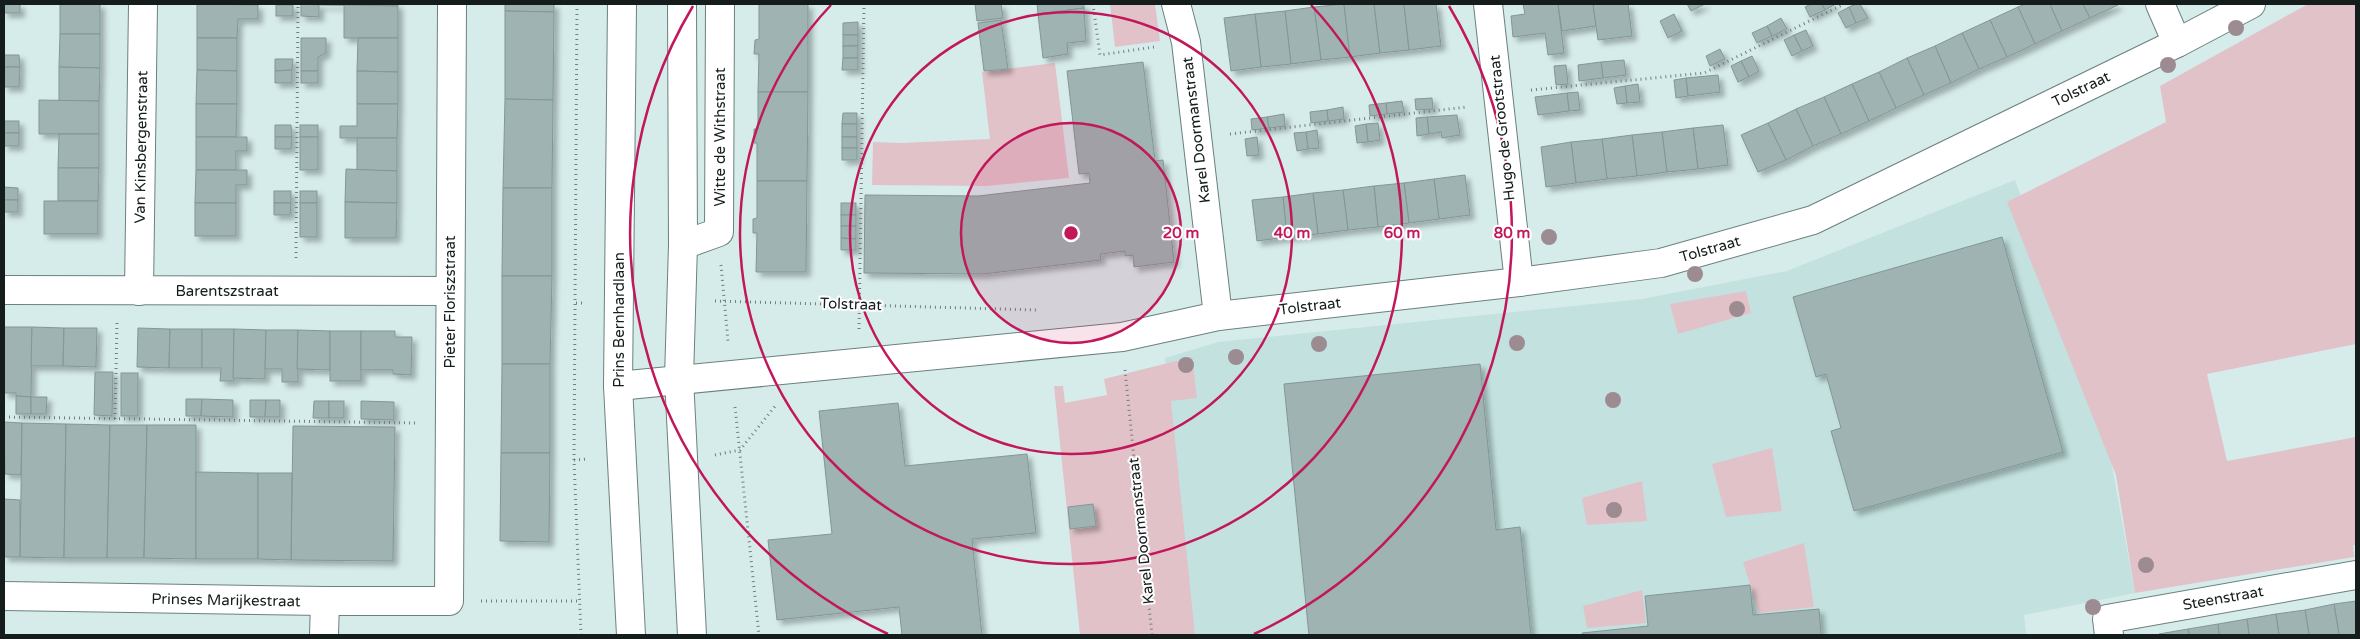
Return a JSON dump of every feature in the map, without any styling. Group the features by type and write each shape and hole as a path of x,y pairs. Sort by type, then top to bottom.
{"street":[{"name":"Van Kinsbergenstraat","path":"128,290 143,4"},
{"name":"Pieter Floriszstraat","path":"449,601 452,4"},
{"name":"Prins Bernhardlaan","path":"622,4 618,386 631,635"},
{"path":"682,4 683,245 680,378 692,635"},
{"name":"Witte de Withstraat","path":"683,245 719,232 720,4"},
{"name":"Karel Doormanstraat","path":"1176,4 1186,42 1218,316"},
{"name":"Hugo de Grootstraat","path":"1488,4 1519,282"},
{"path":"2160,4 2177,43"},
{"name":"Tolstraat","path":"618,386 680,378 1122,337 1218,316 1519,282 1661,263 1813,220 2177,43 2251,4"},
{"name":"Barentszstraat","path":"4,290 450,291"},
{"name":"Steenstraat","path":"2109,635 2107,619 2356,576"},
{"name":"Prinses Marijkestraat","path":"4,596 449,601"},
{"path":"324,635 325,601"}],"path":[{"path":"295,291 298,4"},
{"path":"577,4 574,460 581,635"},
{"path":"856,362 860,304 864,4"},
{"path":"1093,4 1100,55 1186,42"},
{"path":"1197,138 1704,73 1844,4"},
{"path":"115,419 128,290"},
{"path":"724,300 760,635"},
{"name":"Tolstraat","path":"682,301 724,300 1034,309 1043,312"},
{"path":"576,303 619,302"},
{"name":"Karel Doormanstraat","path":"1122,337 1152,635"},
{"path":"4,417 450,424"},
{"path":"449,601 580,601"}],"shaded area":[{"path":"1110,4 1155,4 1160,41 1115,47"},
{"path":"2308,4 2356,4 2356,344 2207,374 2227,461 2356,437 2356,545 2353,545 2354,557 2135,593 2116,475 2007,202 2166,122 2160,86"},
{"path":"1055,63 1069,178 986,186 872,185 873,142 901,143 990,139 982,72"},
{"path":"2015,180 2102,411 2135,593 2024,615 2026,635 1190,635 1165,358 1218,342 1642,299 1787,271"},
{"path":"1746,291 1751,313 1678,334 1670,304"},
{"path":"1192,357 1197,398 1171,401 1195,635 1080,635 1054,386 1063,386 1065,403 1107,395 1104,379"},
{"path":"1772,448 1782,511 1726,517 1712,464"},
{"path":"1642,481 1647,521 1587,525 1582,498"},
{"path":"1804,543 1814,607 1759,613 1743,562"},
{"path":"1642,590 1646,623 1587,628 1583,606"}],"building":[{"path":"4,4 20,4 20,13 4,13"},
{"path":"60,4 100,4 100,34 60,34"},
{"path":"197,4 258,5 258,19 238,19 237,38 197,38"},
{"path":"301,4 398,4 398,6 319,5"},
{"path":"301,4 319,5 319,17 301,16"},
{"path":"505,4 554,4 554,12 505,11"},
{"path":"759,4 808,4 808,92 758,92 759,54 754,54 755,40 759,39"},
{"path":"975,4 1001,4 1003,18 977,21"},
{"path":"1037,4 1084,4 1084,8 1038,14"},
{"path":"1344,4 1350,57 1321,60 1314,7"},
{"path":"1344,4 1374,4 1380,53 1350,57"},
{"path":"1374,4 1404,4 1409,50 1380,53"},
{"path":"1404,4 1436,4 1441,46 1409,50"},
{"path":"1523,4 1558,4 1564,53 1548,55 1545,33 1513,37 1511,16 1525,14"},
{"path":"1558,4 1593,4 1596,26 1562,31"},
{"path":"1593,4 1628,4 1632,36 1598,40"},
{"path":"1687,4 1705,4 1691,11"},
{"path":"1811,4 1822,4 1825,10 1810,17 1805,7"},
{"path":"1822,4 1836,4 1825,10"},
{"path":"1860,4 1868,18 1856,23 1849,7"},
{"path":"2025,4 2050,4 2062,31 2035,44 2018,7"},
{"path":"2050,4 2083,4 2090,18 2062,31"},
{"path":"2083,4 2117,4 2118,5 2090,18"},
{"path":"276,5 293,5 293,16 276,16"},
{"path":"344,5 398,6 398,38 344,38"},
{"path":"1314,7 1321,60 1291,64 1285,11"},
{"path":"1849,7 1856,23 1846,28 1838,13"},
{"path":"2018,7 2035,44 2007,57 1990,20"},
{"path":"1084,8 1086,41 1067,43 1068,54 1043,58 1038,14"},
{"path":"505,11 554,12 553,100 505,99"},
{"path":"1285,11 1291,64 1261,67 1255,14"},
{"path":"1255,14 1261,67 1231,71 1224,18"},
{"path":"1674,14 1682,31 1668,38 1660,21"},
{"path":"1781,18 1787,29 1772,36 1767,26"},
{"path":"1001,20 1008,69 984,71 978,23"},
{"path":"1990,20 2007,57 1979,69 1962,33"},
{"path":"858,22 858,35 843,35 843,23"},
{"path":"1767,26 1772,36 1757,43 1752,33"},
{"path":"1806,30 1813,46 1802,51 1794,35"},
{"path":"1962,33 1979,69 1951,83 1935,46"},
{"path":"60,34 100,34 100,68 59,67"},
{"path":"843,35 858,35 858,46 843,46"},
{"path":"1794,35 1802,51 1792,56 1784,40"},
{"path":"197,38 237,38 237,71 197,70"},
{"path":"301,38 326,38 326,53 318,57 318,71 301,71"},
{"path":"358,38 398,38 398,72 357,71"},
{"path":"843,46 858,46 858,58 843,58"},
{"path":"1935,46 1951,83 1924,95 1907,58"},
{"path":"1720,49 1725,59 1710,66 1706,56"},
{"path":"4,55 19,55 20,67 4,67"},
{"path":"1752,56 1759,71 1749,77 1741,61"},
{"path":"843,58 858,58 858,70 842,70"},
{"path":"1907,58 1924,95 1896,108 1879,72"},
{"path":"275,59 293,59 292,70 275,71"},
{"path":"1624,60 1626,75 1603,78 1601,62"},
{"path":"1741,61 1749,77 1738,82 1731,66"},
{"path":"1143,62 1155,161 1163,160 1174,262 1134,267 1133,255 1125,256 1125,251 1100,254 1101,260 983,274 864,273 865,195 978,196 1090,183 1089,173 1079,174 1067,71"},
{"path":"1601,62 1603,78 1579,81 1578,65"},
{"path":"1566,65 1568,84 1556,85 1554,66"},
{"path":"4,67 20,67 19,87 4,87"},
{"path":"59,67 100,68 99,101 59,101"},
{"path":"197,70 237,71 237,104 196,104"},
{"path":"292,70 292,83 275,83 275,71"},
{"path":"301,71 318,71 318,83 301,83"},
{"path":"357,71 398,72 398,104 357,104"},
{"path":"1879,72 1896,108 1869,121 1852,84"},
{"path":"1718,75 1720,92 1688,96 1686,78"},
{"path":"1686,78 1688,96 1676,98 1674,80"},
{"path":"1638,84 1640,102 1627,103 1625,86"},
{"path":"1852,84 1869,121 1841,134 1824,97"},
{"path":"1625,86 1627,103 1617,104 1614,88"},
{"path":"758,92 808,92 807,181 757,181 757,143 754,143 754,129 758,129"},
{"path":"1578,92 1580,110 1569,111 1567,93"},
{"path":"1567,93 1569,111 1538,115 1535,97"},
{"path":"1824,97 1841,134 1813,146 1796,109"},
{"path":"1432,98 1433,109 1416,110 1415,99"},
{"path":"505,99 553,100 552,188 503,188"},
{"path":"39,100 99,101 99,134 39,134"},
{"path":"1402,101 1404,112 1387,114 1386,103"},
{"path":"1386,103 1387,114 1370,116 1369,105"},
{"path":"196,104 237,104 236,137 196,137"},
{"path":"357,104 398,104 397,138 340,138 340,126 357,126"},
{"path":"1343,107 1344,119 1328,121 1327,110"},
{"path":"1796,109 1813,146 1786,160 1768,123"},
{"path":"1327,110 1328,121 1311,123 1310,112"},
{"path":"843,113 857,113 857,124 842,124"},
{"path":"1284,114 1285,126 1269,128 1267,117"},
{"path":"1457,115 1460,135 1442,138 1441,132 1429,134 1427,117"},
{"path":"1267,117 1269,128 1252,130 1251,119"},
{"path":"1427,117 1429,134 1417,136 1416,118"},
{"path":"4,121 19,121 19,133 4,133"},
{"path":"1378,123 1380,140 1368,142 1366,124"},
{"path":"1768,123 1786,160 1758,172 1741,135"},
{"path":"842,124 857,124 857,137 842,137"},
{"path":"1366,124 1368,142 1357,143 1355,126"},
{"path":"275,125 291,125 292,137 275,137"},
{"path":"300,125 318,125 318,137 300,137"},
{"path":"1723,125 1728,165 1698,169 1693,128"},
{"path":"1693,128 1698,169 1667,172 1662,132"},
{"path":"1317,130 1319,148 1308,149 1306,132"},
{"path":"1306,132 1308,149 1297,151 1294,133"},
{"path":"1662,132 1667,172 1637,176 1632,135"},
{"path":"4,133 19,133 19,146 4,146"},
{"path":"59,134 99,134 99,168 58,168"},
{"path":"1632,135 1637,176 1607,179 1602,139"},
{"path":"196,137 247,137 247,151 236,151 236,170 196,170"},
{"path":"275,137 292,137 291,149 275,149"},
{"path":"300,137 318,137 318,170 300,170"},
{"path":"842,137 857,137 857,148 842,148"},
{"path":"1257,137 1259,155 1247,156 1245,139"},
{"path":"357,138 397,138 397,171 357,170"},
{"path":"1602,139 1607,179 1576,183 1571,142"},
{"path":"1571,142 1576,183 1546,187 1541,147"},
{"path":"842,148 857,148 857,160 842,160"},
{"path":"58,168 99,168 98,201 58,201"},
{"path":"346,169 397,171 397,203 345,202"},
{"path":"196,170 247,170 247,185 236,185 236,203 195,203"},
{"path":"1465,175 1470,215 1439,219 1434,179"},
{"path":"1434,179 1439,219 1409,223 1404,183"},
{"path":"757,181 807,181 806,272 756,272 757,233 753,233 753,219 757,218"},
{"path":"1404,183 1409,223 1378,227 1374,186"},
{"path":"1374,186 1378,227 1348,230 1343,190"},
{"path":"4,187 18,188 18,200 4,200"},
{"path":"503,188 552,188 552,276 502,276"},
{"path":"1343,190 1348,230 1318,234 1313,193"},
{"path":"274,191 291,191 291,203 274,203"},
{"path":"300,191 317,191 317,203 300,203"},
{"path":"1313,193 1318,234 1287,237 1283,197"},
{"path":"1283,197 1287,237 1257,241 1252,200"},
{"path":"4,200 18,200 18,212 4,212"},
{"path":"44,201 98,201 98,234 44,234"},
{"path":"345,202 397,203 396,238 345,238"},
{"path":"195,203 236,203 236,236 195,236"},
{"path":"274,203 291,203 290,215 274,215"},
{"path":"300,203 317,203 317,237 300,237"},
{"path":"841,203 856,203 856,215 841,215"},
{"path":"841,215 856,215 856,226 841,226"},
{"path":"841,226 856,226 856,239 841,238"},
{"path":"2002,237 2063,452 1854,511 1831,431 1841,428 1826,374 1816,377 1793,297"},
{"path":"841,238 856,239 856,250 841,250"},
{"path":"502,276 552,276 550,364 502,364"},
{"path":"4,327 32,327 31,397 16,396 16,393 4,393"},
{"path":"32,327 64,328 63,366 31,366"},
{"path":"64,328 97,328 96,367 63,366"},
{"path":"138,328 170,329 169,368 137,367"},
{"path":"170,329 202,329 202,368 169,368"},
{"path":"202,329 234,329 234,381 220,381 221,368 202,368"},
{"path":"234,329 266,330 265,379 233,378"},
{"path":"266,330 298,330 298,382 282,382 282,369 265,369"},
{"path":"298,330 330,331 330,370 297,369"},
{"path":"330,331 361,331 361,381 330,381"},
{"path":"361,331 395,331 395,337 412,337 411,375 393,374 393,370 361,370"},
{"path":"502,364 550,364 550,453 501,453"},
{"path":"1480,364 1496,530 1520,527 1531,635 1309,635 1284,384"},
{"path":"95,372 113,372 112,416 94,415"},
{"path":"121,373 138,373 138,416 121,416"},
{"path":"16,396 31,397 31,414 16,414"},
{"path":"31,397 47,397 46,414 31,414"},
{"path":"186,399 202,399 201,416 186,416"},
{"path":"202,399 233,400 233,417 201,416"},
{"path":"250,400 266,400 265,417 250,417"},
{"path":"266,400 280,400 280,417 265,417"},
{"path":"314,401 329,401 329,418 313,418"},
{"path":"329,401 344,401 344,418 329,418"},
{"path":"361,401 394,402 394,420 361,419"},
{"path":"898,403 905,466 1027,454 1036,533 972,539 982,635 902,635 899,607 777,620 768,540 832,534 819,411"},
{"path":"4,422 22,423 21,475 5,474"},
{"path":"22,423 66,424 64,558 20,557"},
{"path":"66,424 110,425 107,558 64,558"},
{"path":"110,425 147,425 144,558 107,558"},
{"path":"147,425 196,425 196,559 144,558"},
{"path":"293,426 395,427 393,561 291,560"},
{"path":"501,453 550,453 549,542 500,541"},
{"path":"196,472 258,473 258,559 196,559"},
{"path":"258,473 292,473 291,560 258,559"},
{"path":"4,499 20,500 20,557 4,557"},
{"path":"1093,504 1096,526 1070,529 1068,507"},
{"path":"1750,585 1753,615 1819,609 1821,635 1583,635 1582,633 1648,626 1645,596"},
{"path":"2356,601 2356,635 2339,635 2334,604"},
{"path":"2334,604 2339,635 2309,635 2305,610"},
{"path":"2305,610 2309,635 2279,635 2276,614"},
{"path":"2276,614 2279,635 2249,635 2247,619"},
{"path":"2247,619 2249,635 2219,635 2218,624"},
{"path":"2218,624 2219,635 2189,635 2188,629"},
{"path":"2188,629 2189,635 2159,634"}]}
